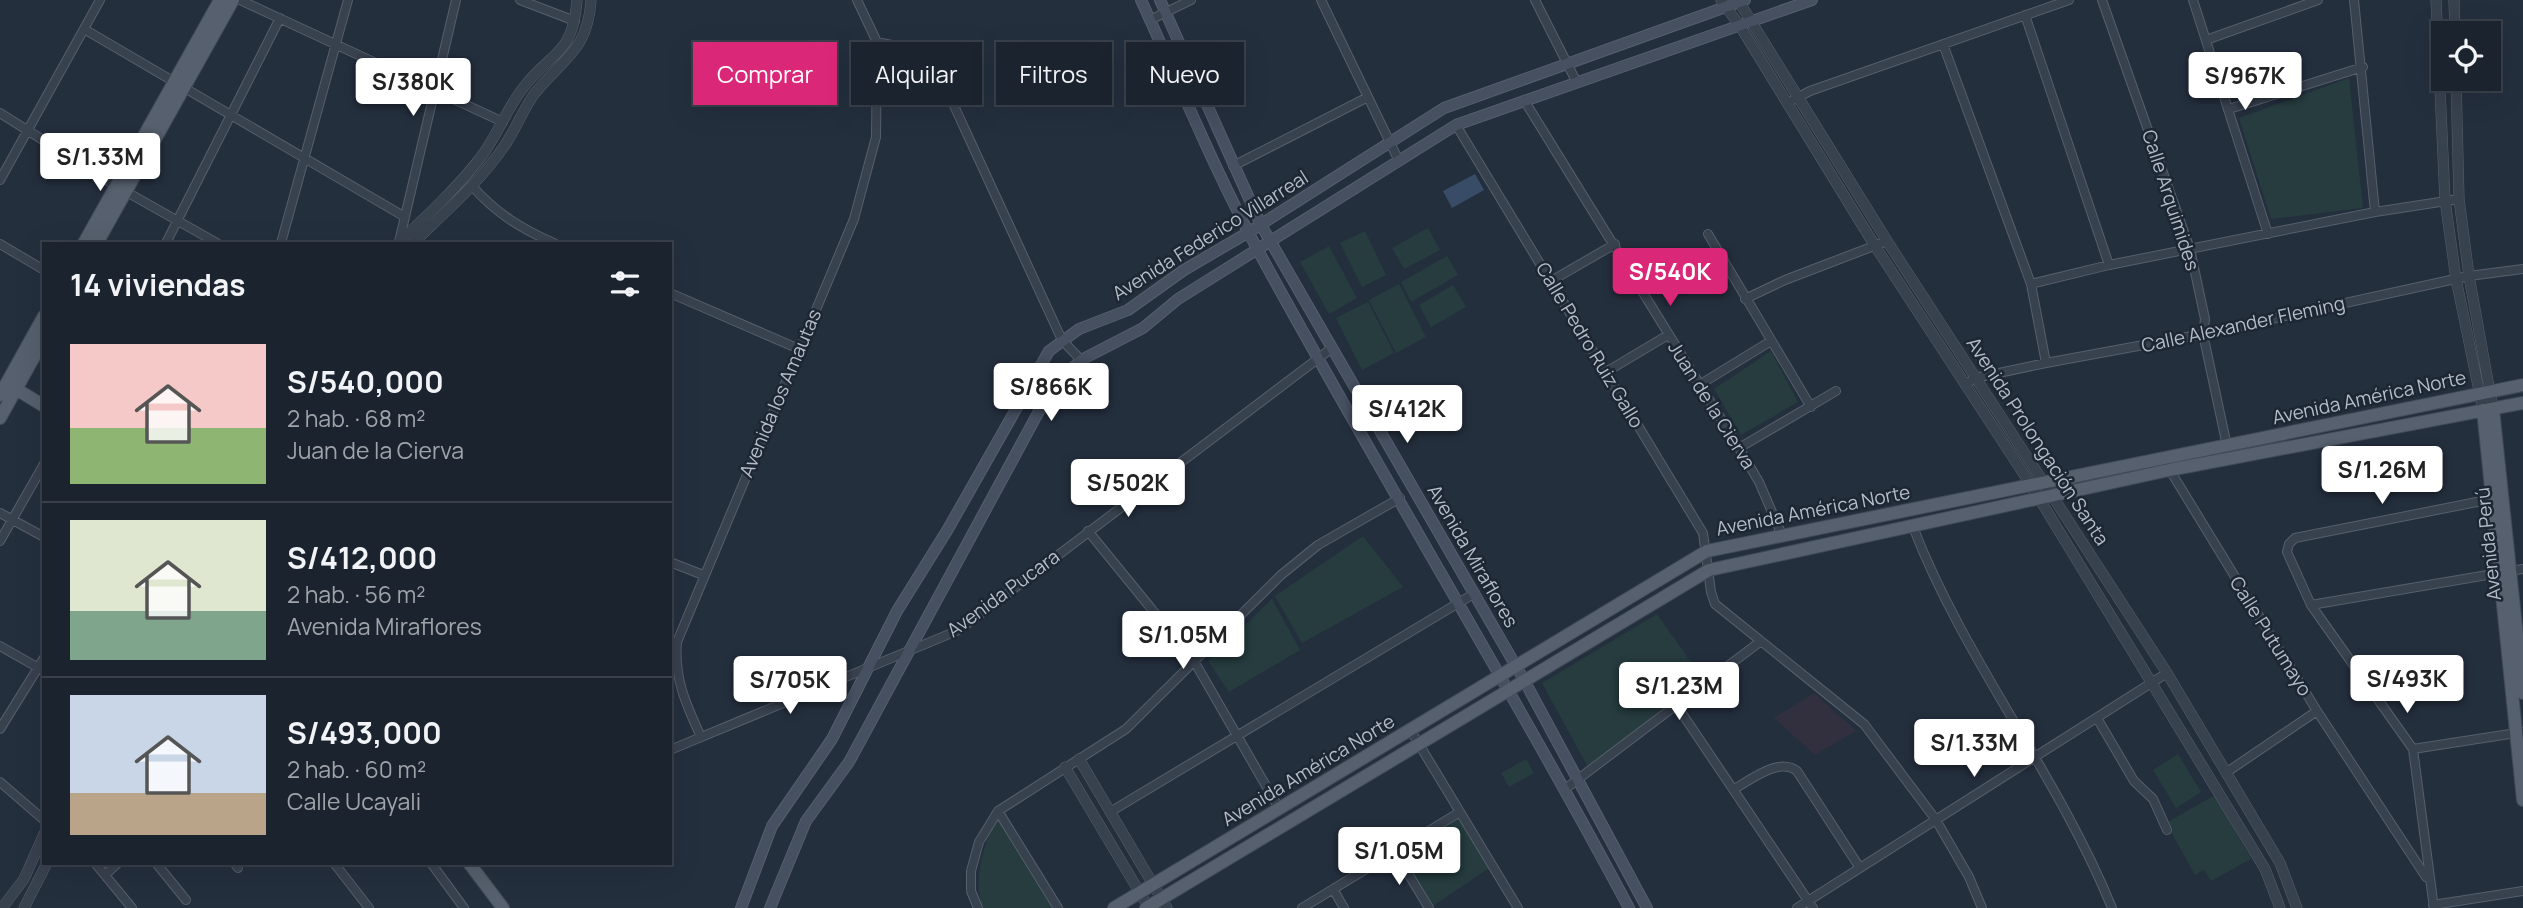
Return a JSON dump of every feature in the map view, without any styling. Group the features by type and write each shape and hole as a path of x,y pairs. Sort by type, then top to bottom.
{"main road":[{"path":"179,85 220,0"},
{"path":"86,242 121,189 179,85 233,0"},
{"name":"Avenida Miraflores","path":"1141,0 1216,168 1258,251 1502,676 1629,908"},
{"name":"Avenida Miraflores","path":"1160,0 1261,225 1517,667 1647,908"},
{"name":"Avenida Federico Villarreal","path":"1270,239 1456,125 1812,0"},
{"name":"Avenida Federico Villarreal","path":"741,908 772,826 832,739 897,611 948,529 1049,351 1079,329 1128,310 1184,270 1261,225 1452,104 1723,4 1741,1"},
{"path":"97,242 121,189"},
{"path":"1258,251 1270,239"},
{"name":"Avenida Federico Villarreal","path":"770,908 797,838 849,762 1038,413 1059,381 1081,360 1135,333 1178,299 1258,251"},
{"path":"0,418 5,387 42,320"},
{"path":"5,387 42,341"},
{"name":"Avenida América Norte","path":"1148,908 1164,903 1509,689 1709,570 2054,497 2227,446 2523,385"},
{"path":"5,387 42,405"},
{"name":"Avenida América Norte","path":"1114,908 1707,551 2038,484 2523,403"},
{"name":"Avenida Perú","path":"2488,410 2492,499 2511,570 2523,800"},
{"name":"Avenida Perú","path":"2488,410 2520,639 2523,693"},
{"path":"1398,494 1410,482"},
{"path":"1871,519 1874,535"},
{"path":"471,865 503,908"}],"street":[{"path":"0,180 100,0"},
{"path":"240,0 503,122"},
{"path":"281,242 348,0"},
{"path":"399,242 456,0"},
{"path":"520,0 575,21"},
{"path":"400,242 481,157 524,86 549,65 570,38 575,21 576,0"},
{"path":"415,242 472,186 505,145 535,94 574,55 585,35 591,0"},
{"name":"Avenida los Amautas","path":"857,0 877,42"},
{"path":"1150,20 1191,0"},
{"path":"1321,0 1399,161"},
{"path":"1535,0 1576,81"},
{"path":"1787,103 1799,96 2069,0"},
{"name":"Calle Arquimides","path":"2102,0 2190,249 2205,319 2203,334 2227,446"},
{"path":"2193,0 2269,234"},
{"path":"2206,40 2318,0"},
{"path":"2354,0 2375,212"},
{"path":"2437,0 2445,200 2456,279 2487,393"},
{"path":"2454,0 2455,21"},
{"name":"Avenida Prolongación Santa","path":"1741,1 2038,484 2040,500 2265,869 2280,908"},
{"name":"Avenida Prolongación Santa","path":"1723,4 1740,26 1875,246 1965,385 2038,484 2054,497 2167,673 2280,863 2296,908"},
{"path":"2025,15 2109,265"},
{"path":"167,242 280,18"},
{"path":"84,29 405,217"},
{"path":"1943,44 2031,284 2046,363"},
{"path":"2229,109 2362,67"},
{"path":"2456,91 2459,199 2487,393"},
{"path":"1233,166 1368,97"},
{"name":"Juan de la Cierva","path":"1524,100 1739,448 1759,482 1782,535"},
{"name":"Avenida los Amautas","path":"701,737 679,688 675,666 677,642 854,219 877,137 877,105"},
{"path":"954,105 1062,340 1081,360"},
{"path":"0,113 121,189 215,242"},
{"name":"Calle Pedro Ruiz Gallo","path":"1456,125 1703,533 1715,604 1864,724 1936,820 1969,877 1982,908"},
{"path":"472,186 493,209 522,229 552,242"},
{"path":"2031,284 2109,265 2375,212 2459,199"},
{"path":"1709,234 1811,407"},
{"path":"1745,299 1785,280 1887,241"},
{"path":"0,244 42,269"},
{"path":"1551,281 1615,244"},
{"name":"Calle Alexander Fleming","path":"1965,385 1975,378 2046,363 2203,334 2469,276 2523,269"},
{"path":"672,294 799,349"},
{"path":"1606,372 1668,335"},
{"path":"1699,385 1770,341"},
{"name":"Avenida Pucara","path":"672,749 959,630 1332,348"},
{"path":"1950,362 1961,355"},
{"path":"1739,448 1836,391"},
{"name":"Avenida Perú","path":"2487,393 2488,410"},
{"name":"Calle Putumayo","path":"2167,464 2318,711 2428,881"},
{"path":"0,541 42,468"},
{"path":"978,908 971,891 971,871 979,842 998,811 1126,729 1281,575 1318,545 1398,494"},
{"path":"2492,499 2295,538 2289,544 2287,552 2311,605 2413,749 2428,881 2434,907 2523,891"},
{"path":"0,513 42,536"},
{"path":"1913,527 1935,583 2089,852 2112,908"},
{"path":"1088,531 1194,662 1280,810"},
{"path":"672,563 703,575"},
{"path":"2311,605 2511,570"},
{"path":"1110,812 1475,593"},
{"path":"1565,789 1579,781 1761,640"},
{"path":"0,646 41,669 0,729"},
{"path":"1797,908 1811,904 1860,868 2167,673"},
{"path":"1677,706 1811,904"},
{"path":"2227,772 2318,711"},
{"path":"2097,718 2134,781 2153,799 2167,830"},
{"path":"1411,731 1518,908"},
{"path":"2413,749 2520,732"},
{"path":"1079,759 1164,903"},
{"path":"1734,789 1780,765 1789,765 1797,771 1860,868"},
{"path":"1065,767 1148,908"},
{"path":"0,782 42,818"},
{"path":"998,811 1058,908"},
{"path":"1302,908 1460,813"},
{"path":"2,908 24,879 42,838"},
{"path":"1395,852 1429,908"},
{"path":"24,908 46,865"},
{"path":"97,865 132,908"},
{"path":"105,875 116,865"},
{"path":"158,865 187,900"},
{"path":"336,865 369,908"},
{"path":"432,865 464,908"},
{"path":"1333,889 1344,908"}],"shaded area":[{"path":"1814,693 1856,731 1815,755 1774,718"}],"green space":[{"path":"2349,78 2363,208 2271,219 2239,118"},
{"path":"1428,228 1440,250 1404,269 1392,248"},
{"path":"1365,231 1386,275 1362,287 1340,243"},
{"path":"1329,246 1357,298 1329,314 1300,262"},
{"path":"1447,256 1458,275 1411,302 1401,282"},
{"path":"1399,284 1426,337 1396,353 1369,300"},
{"path":"1453,285 1466,307 1431,327 1419,305"},
{"path":"1368,302 1394,353 1362,370 1336,318"},
{"path":"1771,351 1798,402 1741,435 1714,389"},
{"path":"1363,536 1403,587 1302,643 1275,596"},
{"path":"1272,599 1300,650 1229,692 1208,661"},
{"path":"1657,614 1700,675 1590,771 1542,683"},
{"path":"2178,754 2201,792 2176,808 2153,770"},
{"path":"1526,759 1534,773 1509,787 1501,773"},
{"path":"2215,795 2251,859 2211,881 2204,870 2195,875 2166,823"},
{"path":"997,816 1053,908 982,908 979,872"},
{"path":"1464,816 1492,866 1433,906 1399,853"}],"water":[{"path":"1475,174 1484,190 1452,208 1443,191"}]}
